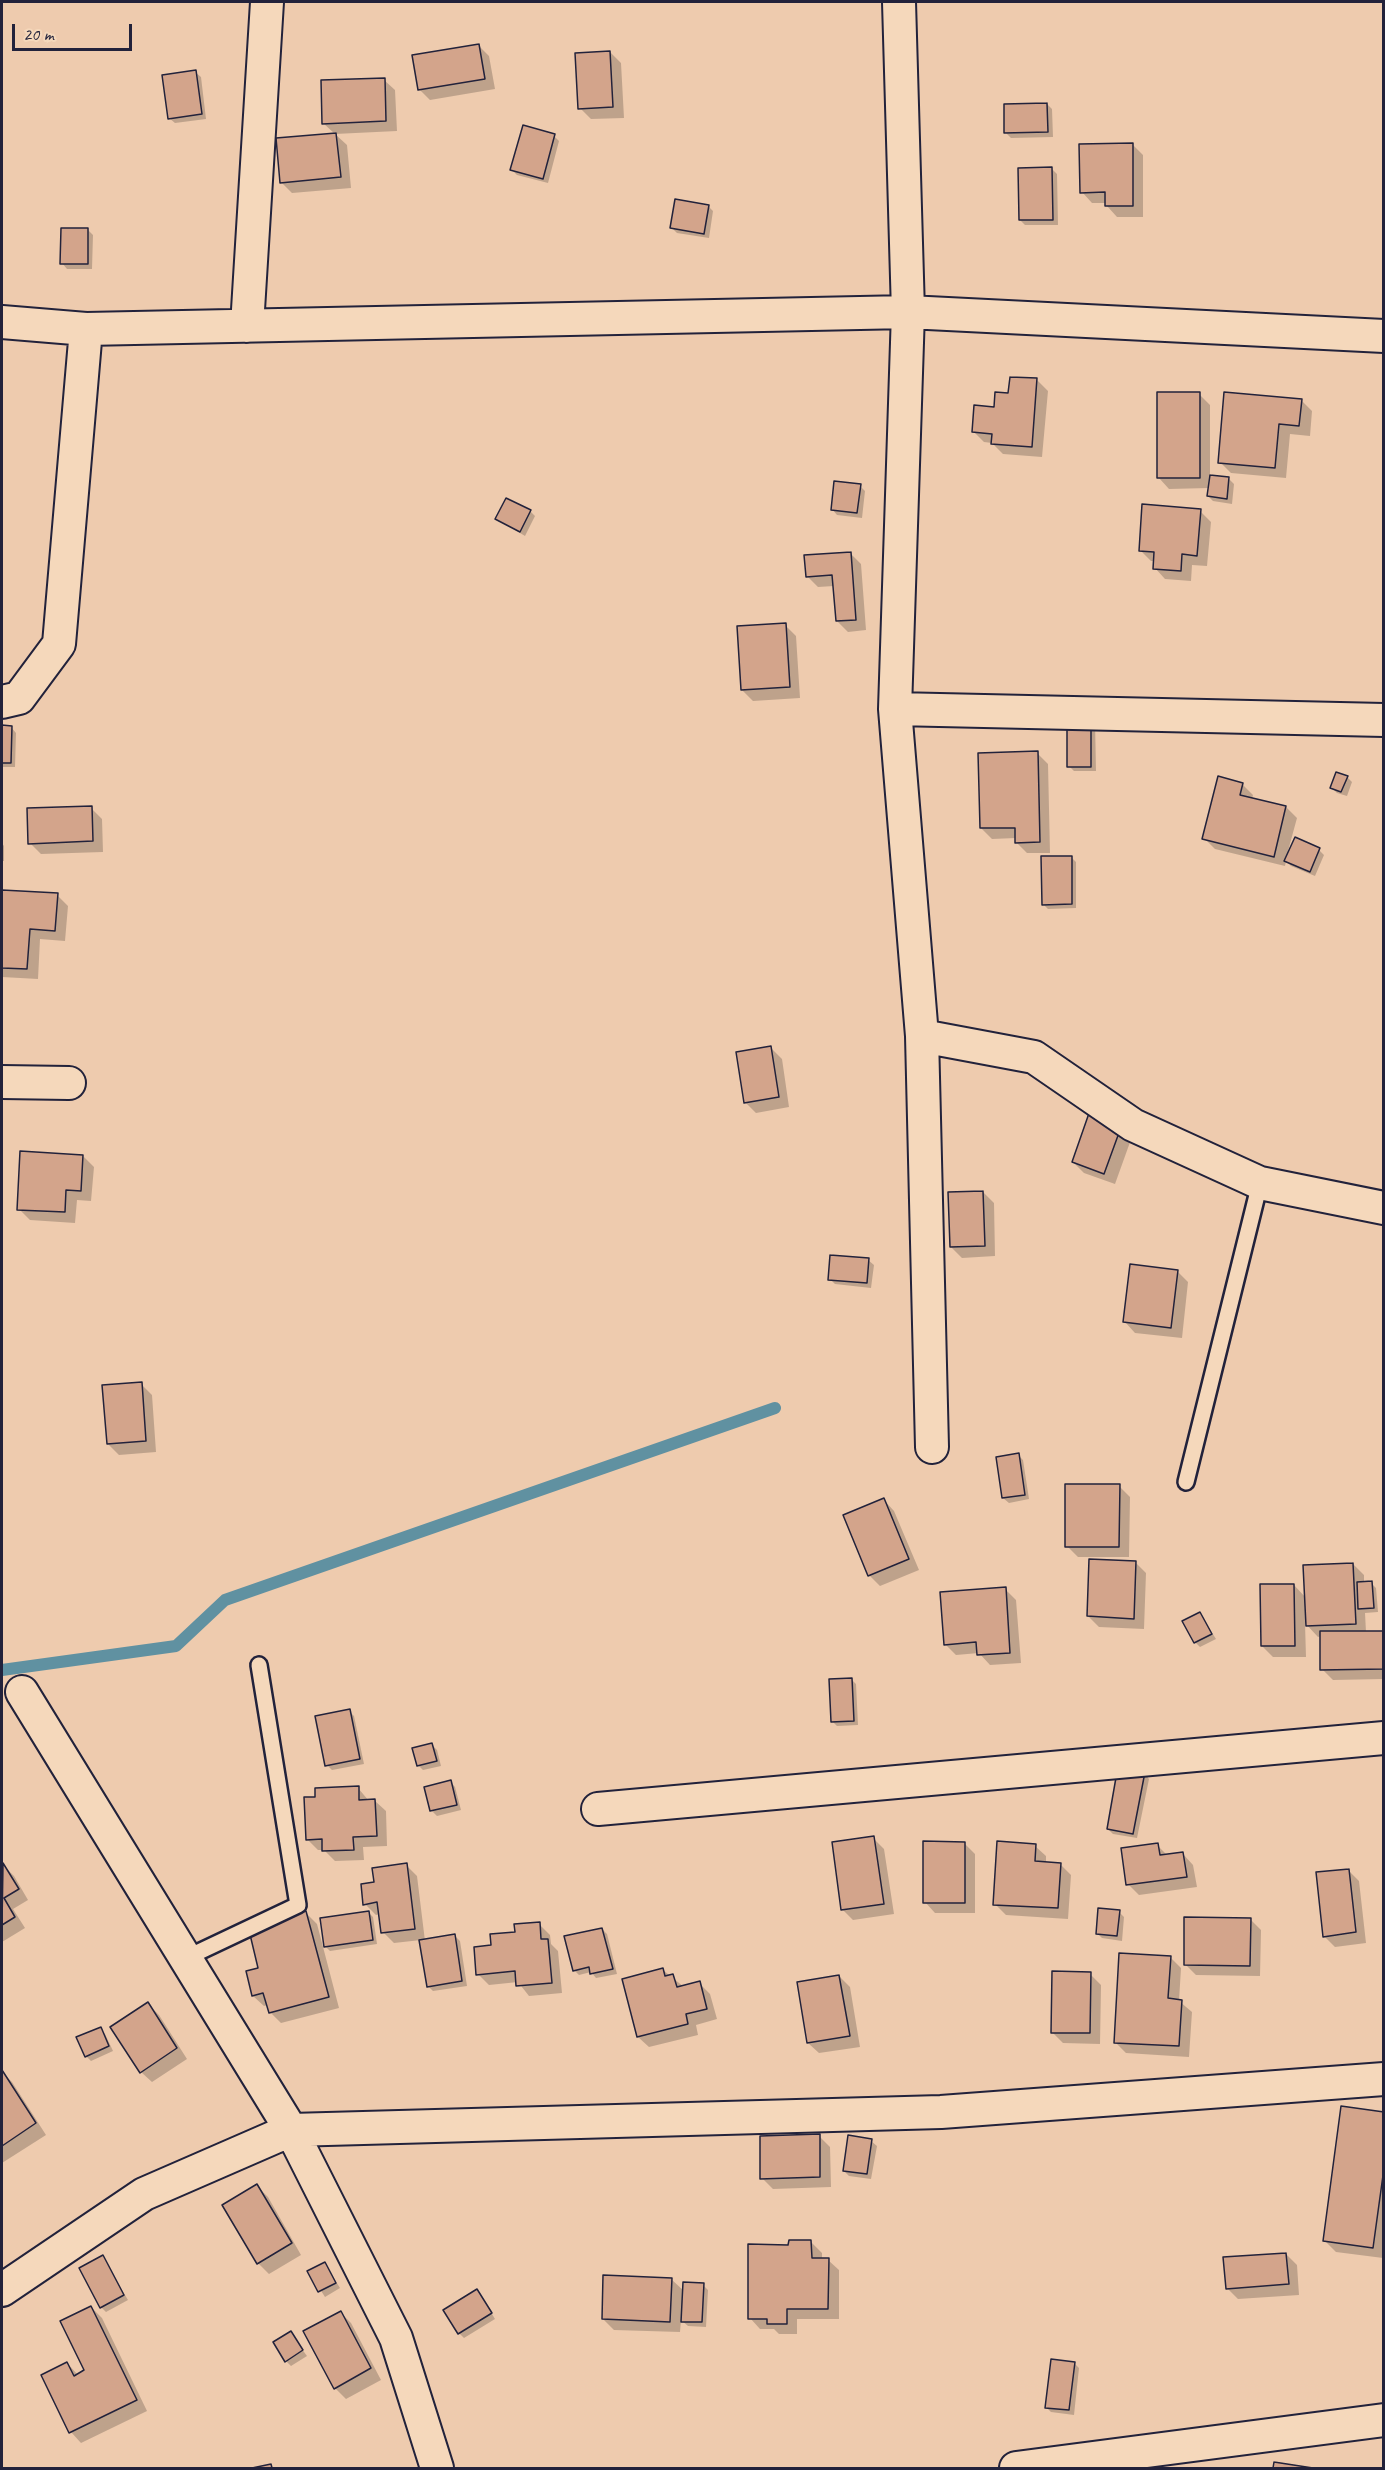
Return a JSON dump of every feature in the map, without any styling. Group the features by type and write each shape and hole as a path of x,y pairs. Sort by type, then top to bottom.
{"street":[{"path":"247,326 267,2"},
{"path":"899,2 908,312 895,710 922,1036 932,1447"},
{"path":"2,322 86,329 908,312 1383,336"},
{"path":"2,702 19,698 59,644 86,329"},
{"path":"895,710 1383,720"},
{"path":"922,1036 1034,1057 1133,1125 1260,1183 1383,1208"},
{"path":"2,1082 69,1083"},
{"path":"22,1692 291,2130 396,2338 437,2469"},
{"path":"598,1809 1383,1738"},
{"path":"2,2288 144,2194 291,2130 941,2112 1383,2079"},
{"path":"1016,2469 1383,2420"}],"lane":[{"path":"1186,1482 1260,1183"},
{"path":"186,1958 298,1905 259,1665"}],"building":[{"path":"479,44 485,79 418,90 412,55"},
{"path":"610,51 613,107 578,109 575,53"},
{"path":"196,70 202,114 168,119 162,75"},
{"path":"385,78 386,121 322,124 321,80"},
{"path":"1047,103 1048,132 1004,133 1004,104"},
{"path":"523,125 555,134 543,179 510,170"},
{"path":"336,133 341,177 280,183 276,138"},
{"path":"1133,143 1133,206 1105,206 1105,192 1080,193 1079,144"},
{"path":"1052,167 1053,220 1019,220 1018,168"},
{"path":"675,199 709,205 704,234 670,228"},
{"path":"61,228 88,228 88,264 60,264"},
{"path":"1010,377 1037,378 1032,447 991,444 992,434 972,432 974,405 994,407 995,392 1008,393"},
{"path":"1157,392 1200,392 1200,478 1157,478"},
{"path":"1224,392 1302,399 1299,426 1279,424 1275,468 1218,463"},
{"path":"1210,475 1229,477 1227,499 1207,496"},
{"path":"834,481 861,484 857,513 831,510"},
{"path":"506,498 531,510 520,532 495,519"},
{"path":"1142,504 1201,509 1197,556 1182,554 1181,571 1153,569 1154,552 1139,551"},
{"path":"851,552 856,620 836,621 832,575 806,577 804,555"},
{"path":"786,623 790,687 741,690 737,626"},
{"path":"1067,714 1091,714 1091,767 1067,767"},
{"path":"2,725 12,726 11,763 2,763"},
{"path":"1038,751 1040,842 1015,843 1015,828 980,828 978,753"},
{"path":"1336,772 1348,776 1341,792 1330,788"},
{"path":"1218,776 1243,783 1240,795 1286,806 1274,857 1202,839"},
{"path":"92,806 93,841 28,844 27,808"},
{"path":"1295,837 1320,848 1310,872 1284,861"},
{"path":"1041,856 1072,856 1072,904 1042,905"},
{"path":"2,890 58,893 55,931 30,929 27,969 2,968"},
{"path":"771,1046 779,1097 744,1103 736,1052"},
{"path":"1095,1096 1128,1108 1104,1174 1072,1162"},
{"path":"20,1151 83,1155 81,1191 66,1190 65,1212 17,1210"},
{"path":"983,1191 985,1246 950,1247 948,1192"},
{"path":"830,1255 869,1258 867,1283 828,1280"},
{"path":"1130,1264 1178,1270 1171,1328 1123,1322"},
{"path":"142,1382 146,1441 107,1444 102,1385"},
{"path":"1019,1453 1025,1495 1002,1498 996,1457"},
{"path":"1065,1484 1120,1484 1119,1547 1065,1547"},
{"path":"884,1498 909,1559 868,1576 843,1515"},
{"path":"1089,1559 1136,1561 1134,1619 1087,1616"},
{"path":"1353,1563 1356,1624 1306,1626 1303,1565"},
{"path":"1372,1581 1374,1608 1358,1609 1357,1582"},
{"path":"1260,1584 1294,1584 1295,1646 1261,1646"},
{"path":"1006,1587 1010,1653 977,1655 976,1642 944,1645 940,1592"},
{"path":"1200,1612 1212,1634 1194,1643 1182,1621"},
{"path":"1320,1631 1384,1631 1384,1669 1320,1670"},
{"path":"852,1678 854,1721 831,1722 829,1679"},
{"path":"350,1709 360,1759 325,1766 315,1716"},
{"path":"432,1743 437,1761 417,1766 412,1748"},
{"path":"1118,1766 1145,1772 1133,1834 1107,1829"},
{"path":"451,1780 457,1805 430,1811 424,1787"},
{"path":"359,1786 359,1800 375,1799 377,1836 353,1837 354,1850 322,1851 322,1839 306,1840 304,1797 315,1797 315,1788"},
{"path":"874,1836 884,1904 841,1910 832,1842"},
{"path":"923,1841 965,1842 965,1903 923,1903"},
{"path":"997,1841 1036,1844 1035,1861 1061,1863 1058,1908 993,1905"},
{"path":"1158,1843 1160,1855 1183,1852 1187,1877 1126,1885 1121,1848"},
{"path":"3,1863 19,1889 4,1898 15,1917 2,1925"},
{"path":"407,1863 415,1929 381,1933 377,1902 363,1905 361,1884 374,1882 372,1868"},
{"path":"1349,1869 1356,1932 1323,1937 1316,1872"},
{"path":"1098,1908 1120,1910 1117,1936 1096,1934"},
{"path":"306,1911 329,1997 269,2013 263,1993 252,1996 246,1971 258,1968 248,1926"},
{"path":"369,1911 373,1940 324,1947 320,1918"},
{"path":"1184,1917 1251,1918 1250,1966 1184,1965"},
{"path":"540,1922 541,1939 548,1939 552,1983 516,1986 515,1971 476,1975 474,1947 491,1945 490,1934 515,1932 514,1924"},
{"path":"602,1928 613,1969 590,1974 589,1967 573,1971 564,1936"},
{"path":"455,1934 462,1981 427,1987 419,1940"},
{"path":"1119,1953 1171,1956 1168,1998 1182,2000 1179,2046 1114,2043"},
{"path":"663,1968 665,1976 673,1974 677,1987 700,1981 707,2009 686,2014 688,2024 637,2037 622,1979"},
{"path":"1052,1971 1091,1972 1090,2033 1051,2033"},
{"path":"839,1975 850,2036 807,2043 797,1982"},
{"path":"148,2002 177,2048 140,2073 110,2027"},
{"path":"101,2027 109,2046 85,2057 76,2037"},
{"path":"2,2070 36,2123 2,2146"},
{"path":"1341,2106 1384,2112 1384,2168 1373,2248 1323,2241"},
{"path":"820,2134 820,2177 760,2179 760,2136"},
{"path":"848,2135 872,2139 867,2174 843,2171"},
{"path":"257,2184 292,2243 257,2264 222,2205"},
{"path":"789,2240 811,2240 812,2258 829,2258 828,2309 787,2309 787,2324 767,2324 767,2319 748,2319 748,2244 788,2245"},
{"path":"1286,2253 1289,2284 1226,2289 1223,2257"},
{"path":"103,2255 124,2295 100,2308 79,2268"},
{"path":"325,2262 336,2283 318,2292 307,2271"},
{"path":"603,2275 672,2278 670,2322 602,2319"},
{"path":"683,2282 704,2283 702,2322 681,2322"},
{"path":"477,2289 492,2313 458,2334 443,2310"},
{"path":"91,2306 137,2400 69,2433 41,2375 67,2362 74,2376 84,2370 60,2321"},
{"path":"341,2311 371,2368 334,2389 303,2331"},
{"path":"291,2331 303,2350 285,2362 273,2342"},
{"path":"1051,2359 1075,2362 1069,2410 1045,2408"},
{"path":"1274,2462 1313,2468 1273,2468"},
{"path":"271,2464 272,2468 252,2468"}],"waterway":[{"path":"2,1670 176,1646 225,1600 775,1408"}]}
